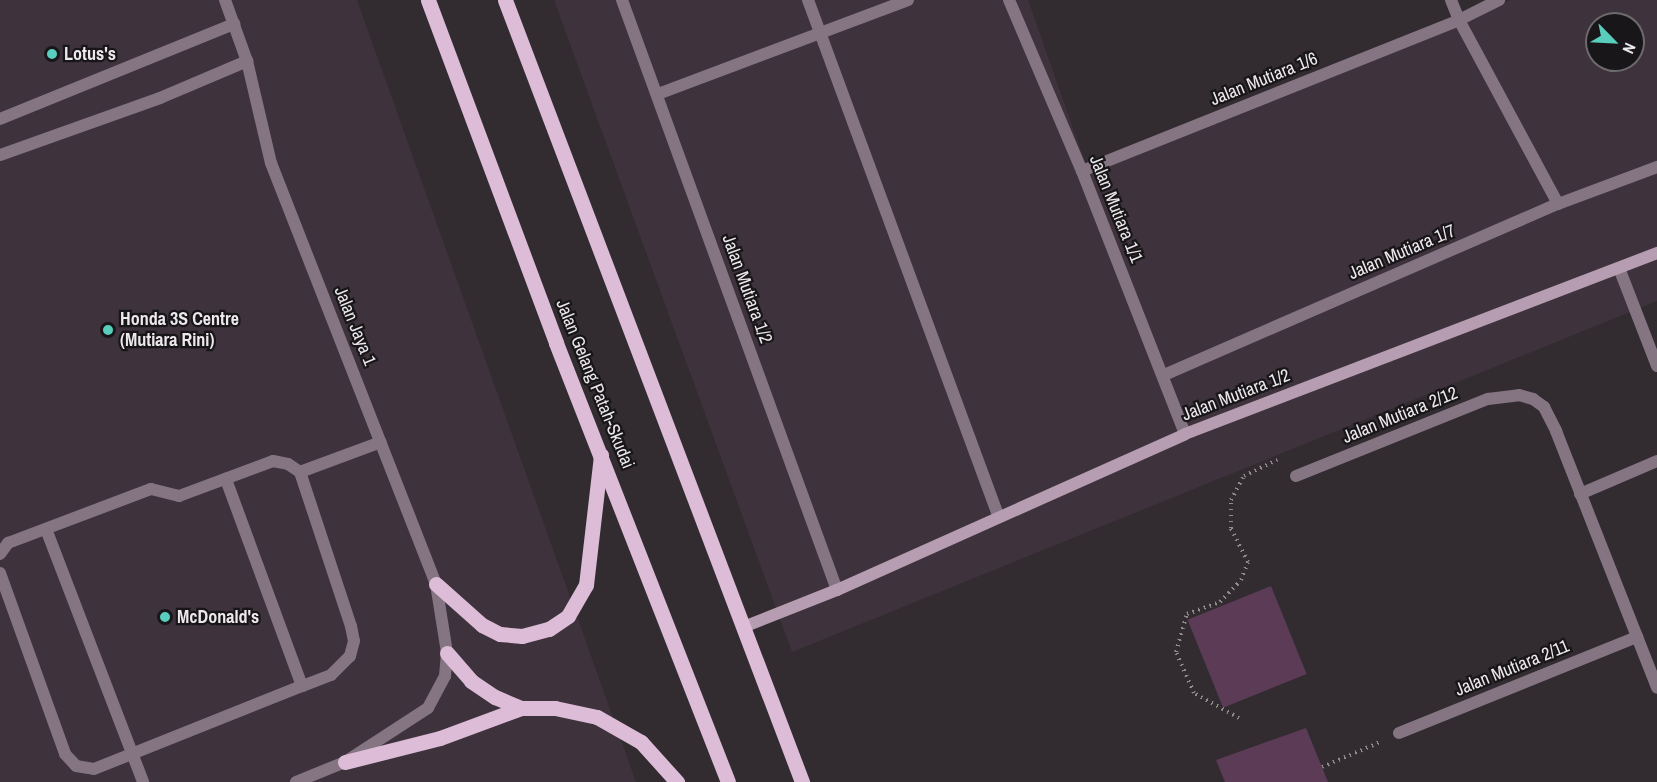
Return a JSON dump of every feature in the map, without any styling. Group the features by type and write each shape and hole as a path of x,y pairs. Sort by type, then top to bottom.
{"main road":[{"name":"Jalan Gelang Patah-Skudai","path":"428,0 556,343 728,782"},
{"path":"505,0 746,627 801,782"},
{"path":"436,584 482,626 500,634 522,636 549,629 568,616 586,585 601,453"},
{"path":"447,653 471,681 495,697 521,708"},
{"path":"345,762 440,738 521,708 555,708 597,717 641,742 677,782"}],"street":[{"name":"Jalan Jaya 1","path":"225,0 247,62 271,163 436,584 447,653 445,676 428,708 345,762 296,782"},
{"name":"Jalan Mutiara 1/2","path":"622,0 837,590"},
{"path":"808,0 998,516"},
{"path":"658,94 908,0"},
{"name":"Jalan Mutiara 1/1","path":"1009,0 1082,171 1164,375 1185,434"},
{"path":"1451,0 1459,20 1558,204"},
{"name":"Jalan Mutiara 1/6","path":"1082,171 1459,20 1499,0"},
{"path":"0,119 234,24"},
{"path":"0,156 160,98 247,62"},
{"name":"Jalan Mutiara 1/7","path":"1164,375 1558,204 1657,167"},
{"name":"Jalan Mutiara 1/2","path":"746,627 837,590 1185,434 1657,253"},
{"path":"1620,268 1657,366"},
{"name":"Jalan Mutiara 2/12","path":"1296,477 1488,399 1519,395 1544,407 1580,494"},
{"path":"300,472 381,442"},
{"path":"0,554 8,543 151,489 179,496 273,461 288,464 300,472 354,641 342,667 302,686 94,769 70,761 0,573"},
{"path":"1657,461 1580,494 1657,688"},
{"path":"226,478 302,686"},
{"path":"46,529 143,782"},
{"name":"Jalan Mutiara 2/11","path":"1400,733 1637,637"}],"path":[{"path":"1239,718 1194,693 1178,660 1179,634 1187,614 1220,602 1241,580 1248,562 1231,528 1230,509 1244,476 1256,467 1289,456 1296,477"},
{"path":"1322,767 1400,733"}],"shaded area":[{"path":"0,0 357,0 636,782 0,782"},
{"path":"554,0 1028,0 1086,165 1511,0 1657,0 1657,301 792,652"},
{"path":"1271,586 1307,674 1223,708 1188,620"},
{"path":"1306,728 1328,782 1225,782 1216,760"}],"place":[{"name":"Lotus's","path":"52,54"},
{"name":"Honda 3S Centre (Mutiara Rini)","path":"108,330"},
{"name":"McDonald's","path":"165,617"}]}
